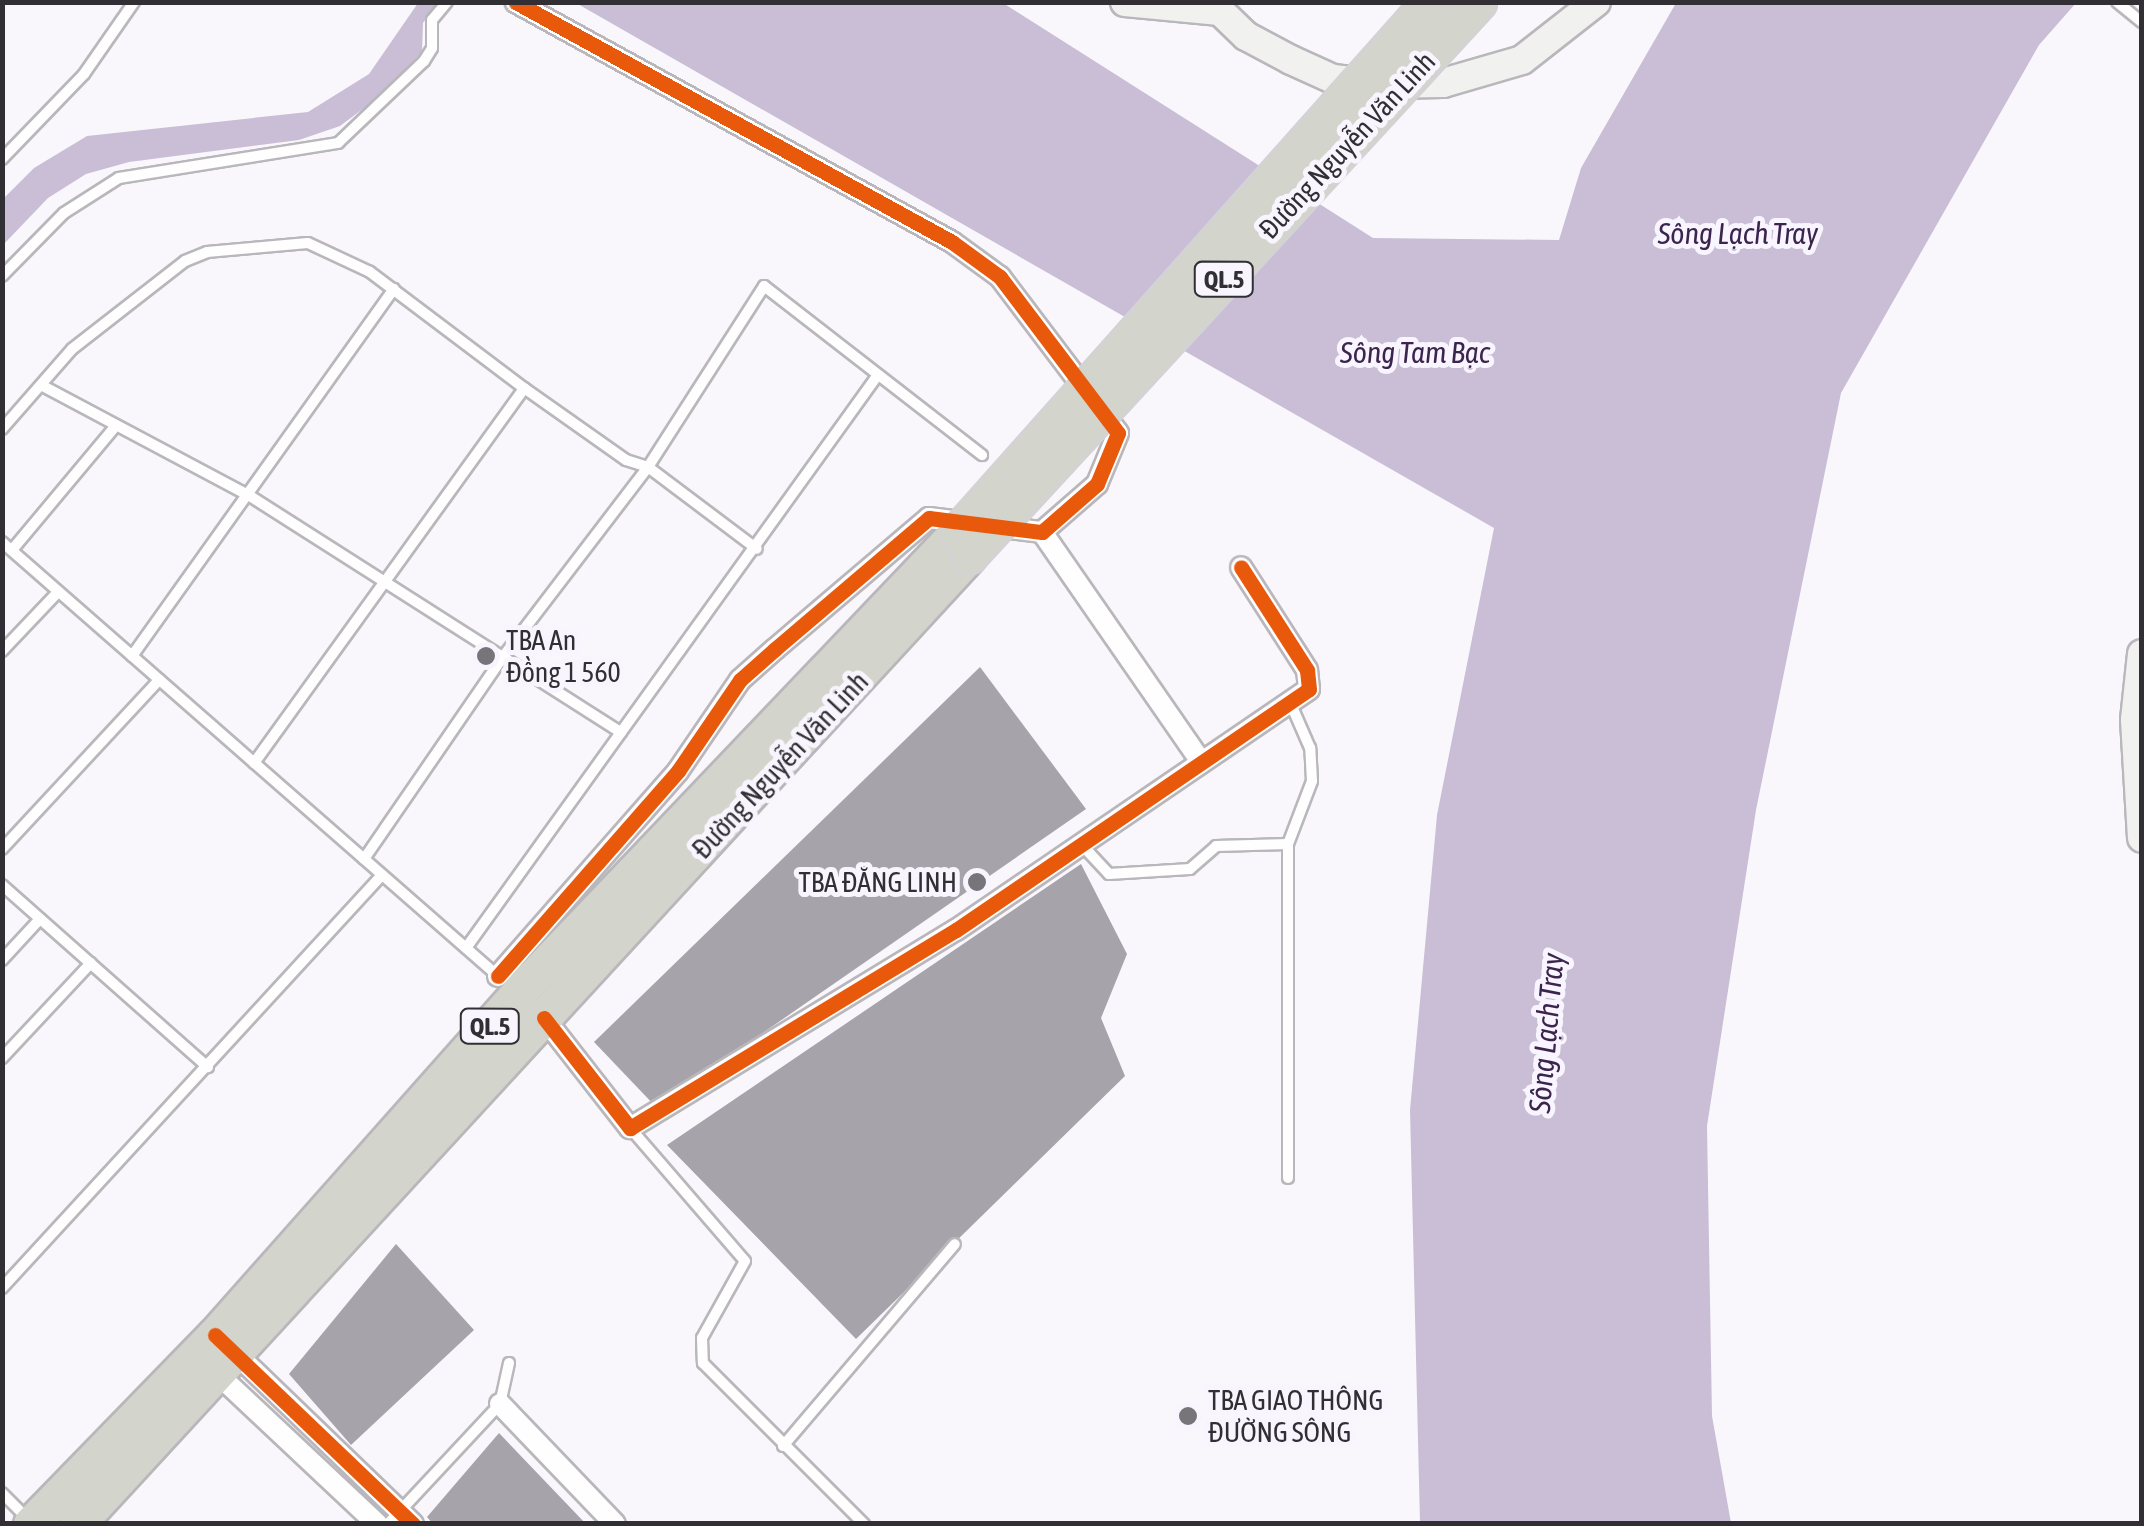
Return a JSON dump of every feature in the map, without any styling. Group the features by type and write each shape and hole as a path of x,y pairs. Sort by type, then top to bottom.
{"highway":[{"name":"Đường Nguyễn Văn Linh","path":"32,1523 216,1354 544,1018 962,545 1430,2"},
{"name":"Đường Nguyễn Văn Linh","path":"76,1524 216,1354 508,984 962,545 1478,2"}],"main road":[{"path":"1131,4 1222,7 1246,36 1333,79 1444,83 1522,60 1596,2"},
{"path":"2141,826 2134,720 2142,654"}],"street":[{"path":"516,2 892,208 1000,278 1118,433 1097,484 1042,532"},
{"path":"508,984 678,772 740,680 930,518 1042,532 1201,762"},
{"path":"544,1018 630,1128 956,930 1308,689 1307,670 1241,566"},
{"path":"216,1354 400,1519"},
{"path":"216,1354 377,1524"},
{"path":"500,1404 615,1524"}],"lane":[{"path":"2,159 84,74 134,2"},
{"path":"2,276 64,213 120,178 338,143 424,61 432,48 432,20 448,2"},
{"path":"2117,2 2142,22"},
{"path":"2,430 41,386 137,294 207,252 308,243 394,289 524,388 626,460 648,467 757,549"},
{"path":"364,859 502,658 648,467 764,286 982,455"},
{"path":"132,656 250,496 394,289"},
{"path":"466,948 757,549 877,376"},
{"path":"41,386 112,429 250,496 382,586 621,732"},
{"path":"254,763 524,388"},
{"path":"112,429 7,546 508,984"},
{"path":"2,651 58,592"},
{"path":"2,849 159,680"},
{"path":"1288,1178 1288,844 1312,781 1310,748 1290,702"},
{"path":"1081,844 1108,874 1190,868 1216,846 1288,844"},
{"path":"2,1288 381,876"},
{"path":"2,885 208,1067"},
{"path":"2,960 40,919"},
{"path":"2,1058 90,963"},
{"path":"630,1128 742,1252 744,1270 702,1338 700,1358 864,1524"},
{"path":"783,1446 955,1244"},
{"path":"400,1519 500,1404 509,1362"},
{"path":"2,1493 32,1523"}],"water":[{"path":"418,3 438,3 423,23 422,51 391,88 340,126 299,140 129,162 86,174 48,198 3,245 3,199 34,168 87,136 308,112 369,74"},
{"name":"Sông Lạch Tray","path":"576,3 1003,3 1373,238 1559,240 1581,168 1676,3 2076,3 2039,45 1841,393 1756,810 1707,1126 1712,1416 1731,1523 1420,1523 1410,1110 1437,815 1494,528"}],"building":[{"path":"980,667 1086,809 656,1107 594,1042"},
{"path":"1081,864 1127,954 1101,1018 1125,1076 856,1339 667,1145"},
{"path":"396,1244 474,1330 351,1445 289,1374"},
{"path":"499,1433 586,1524 433,1524 427,1517"}],"cycle path":[{"path":"498,976 678,771 740,680 775,649 929,518 1042,532 1097,484 1118,433 1000,277 952,242 516,2"},
{"path":"544,1018 630,1128 956,930 1309,689 1307,670 1241,567"},
{"path":"215,1335 413,1524"}],"place":[{"name":"TBA An Đồng 1 560","path":"486,656"},
{"name":"TBA ĐĂNG LINH","path":"977,882"},
{"name":"TBA GIAO THÔNG ĐƯỜNG SÔNG","path":"1188,1416"}],"water label":[{"name":"Sông Tam Bạc","path":"1415,352"}]}
